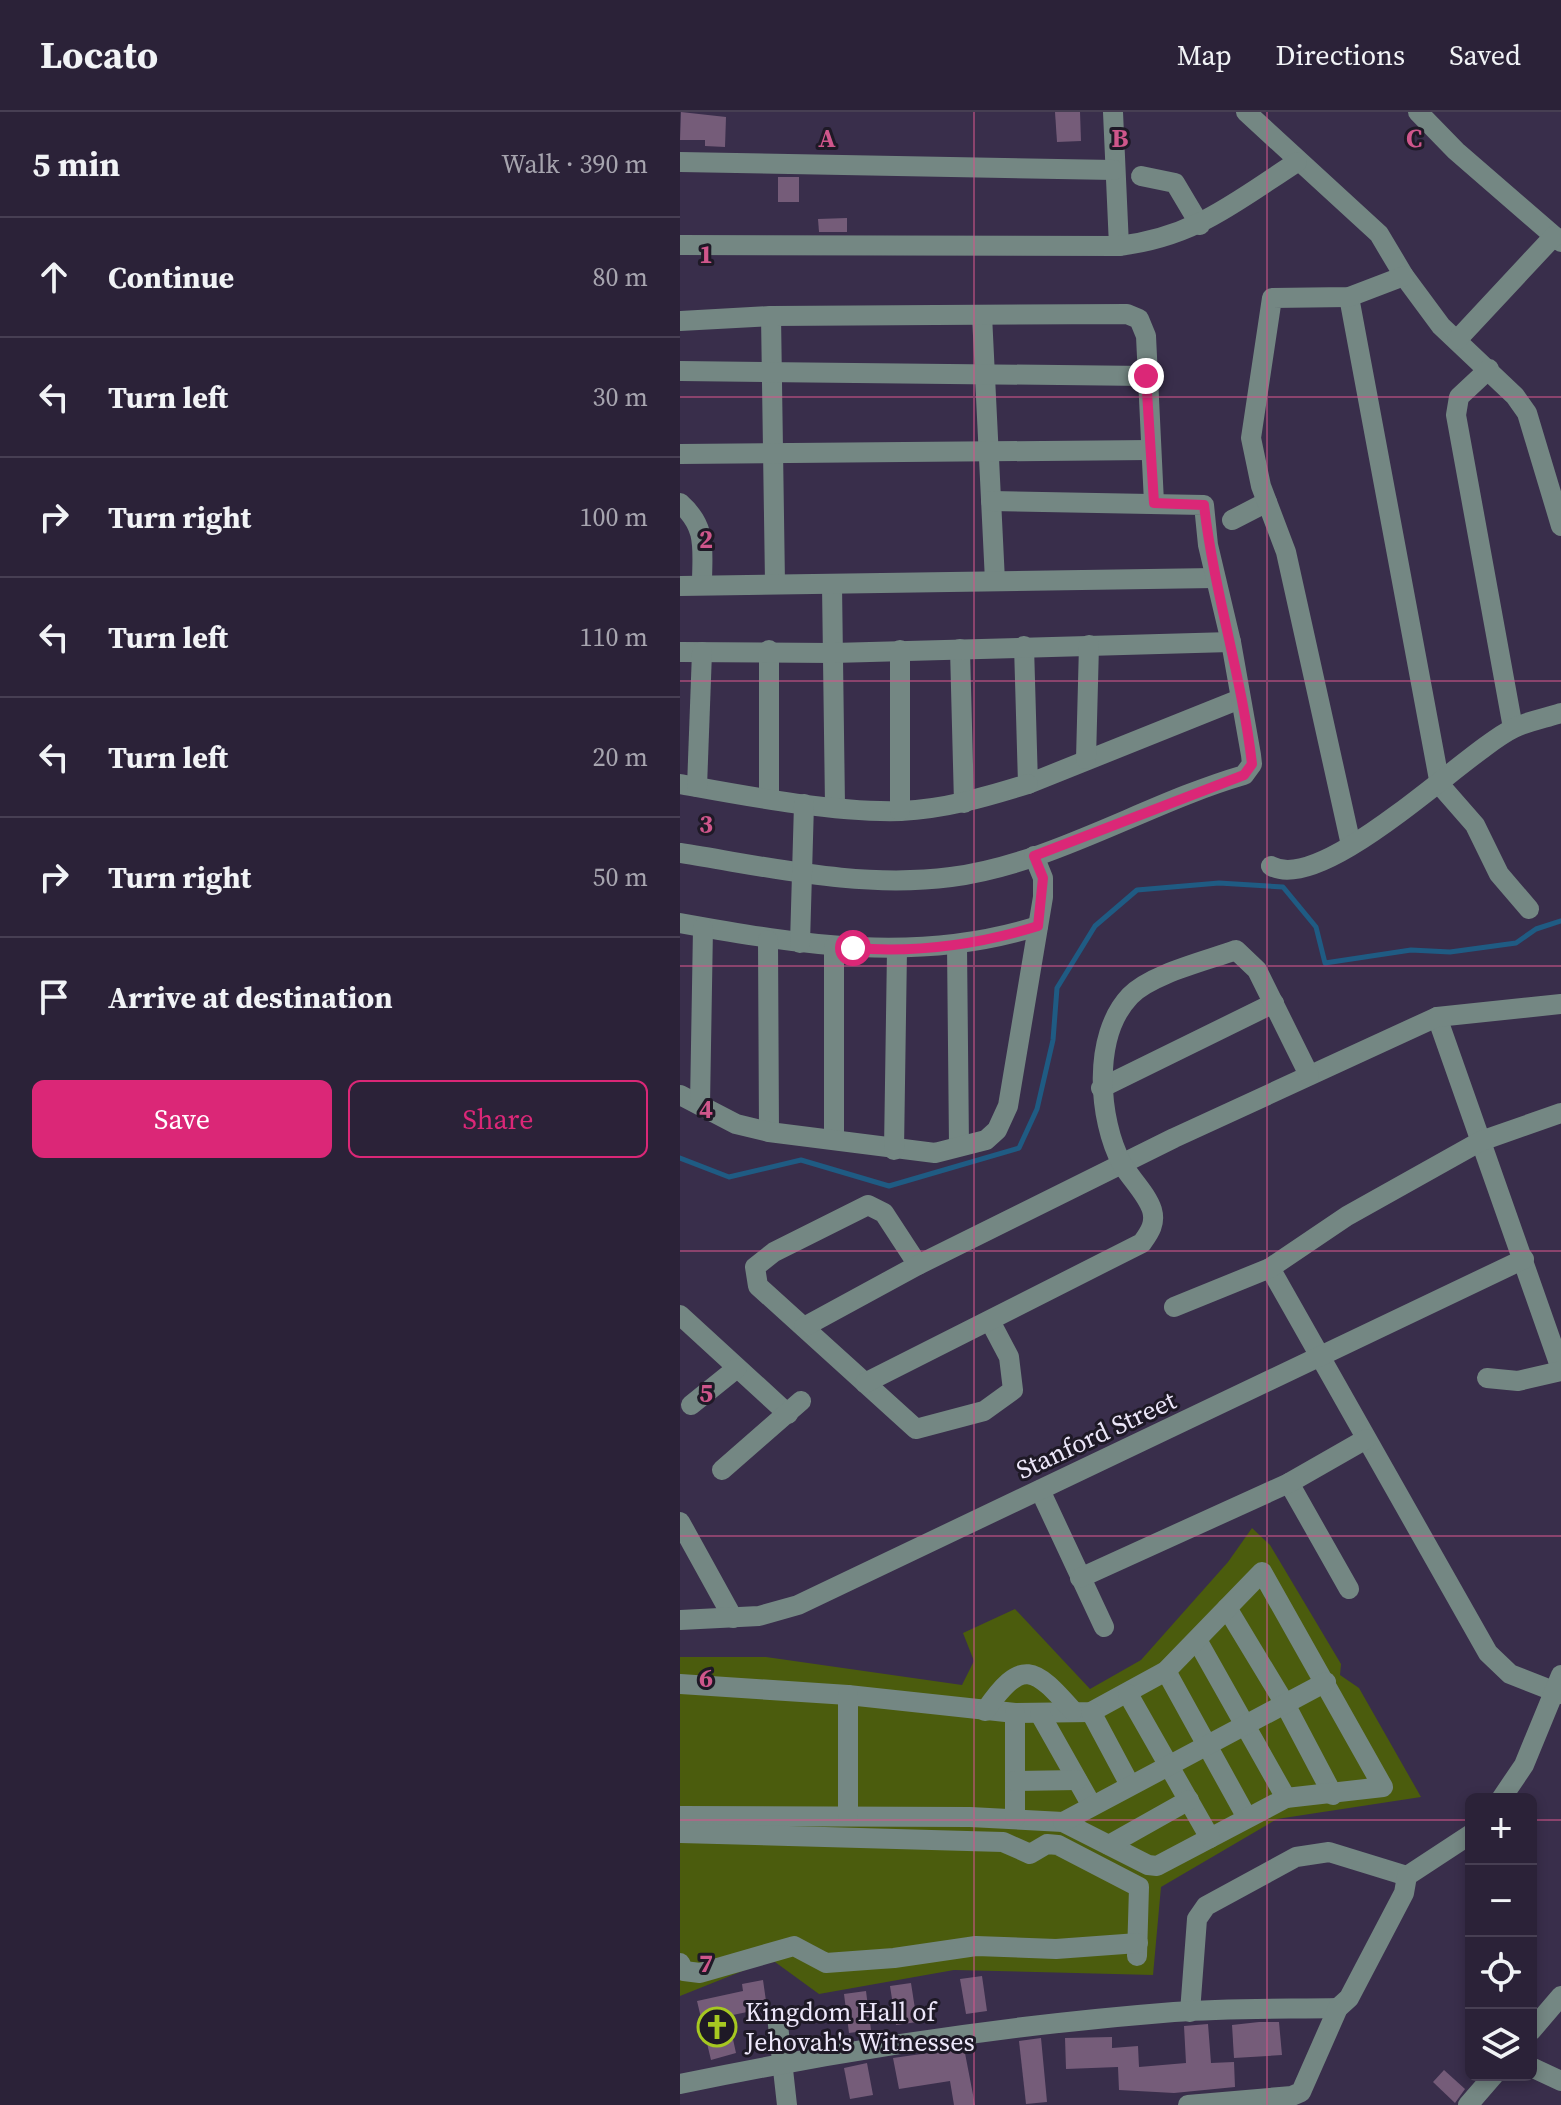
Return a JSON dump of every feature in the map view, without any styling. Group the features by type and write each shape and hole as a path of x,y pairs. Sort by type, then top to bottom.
{"street":[{"path":"1113,112 1119,246"},
{"path":"1246,112 1379,234 1404,276 1441,326 1489,369 1527,413 1561,526"},
{"path":"1418,112 1456,151 1558,239 1457,340"},
{"path":"680,162 1114,170"},
{"path":"680,245 1119,246 1154,242 1200,225 1297,162"},
{"path":"1141,176 1175,183 1200,225"},
{"path":"1351,845 1286,552 1267,502 1251,438 1271,301 1277,297 1349,297 1404,276"},
{"path":"1349,297 1440,785 1475,825 1485,852 1499,874 1529,909"},
{"path":"680,321 771,316 1127,314 1139,319 1146,336 1154,503"},
{"path":"982,315 995,581"},
{"path":"771,316 775,583"},
{"path":"1489,369 1459,397 1456,415 1513,728"},
{"path":"680,371 1146,376"},
{"path":"680,454 1150,450"},
{"path":"680,853 869,882 940,878 991,869 1034,856 1244,775 1252,764 1231,642 1215,578 1204,505 991,501"},
{"path":"1232,520 1267,502"},
{"path":"680,503 697,519 702,537 702,585"},
{"path":"680,586 1215,578"},
{"path":"832,585 835,806"},
{"path":"680,652 769,650 833,653 1231,642"},
{"path":"1086,759 1089,645"},
{"path":"1024,646 1028,784"},
{"path":"960,649 964,803"},
{"path":"769,650 769,798"},
{"path":"900,650 900,811"},
{"path":"702,652 689,785 804,804 900,811 964,803 1028,784 1240,699"},
{"path":"1271,866 1279,871 1304,868 1351,845 1440,785 1513,728 1561,713"},
{"path":"800,943 804,804"},
{"path":"680,1095 736,1124 769,1132 935,1153 986,1140 997,1130 1008,1106 1043,878 1034,856"},
{"path":"680,923 768,940 897,950 957,945 1038,926"},
{"path":"700,1105 703,928"},
{"path":"768,940 769,1132"},
{"path":"957,945 959,1146"},
{"path":"834,947 834,1140"},
{"path":"894,1150 897,950"},
{"path":"865,1383 1142,1243 1153,1228 1152,1210 1123,1164 1111,1138 1101,1088 1111,1024 1131,995 1173,972 1236,950 1257,970 1309,1075"},
{"path":"1101,1088 1274,1003"},
{"path":"804,1327 918,1265 1123,1164 1437,1017 1561,1004"},
{"path":"1437,1017 1561,1370 1518,1381 1487,1378"},
{"path":"1174,1307 1270,1268 1347,1216 1481,1141 1561,1113"},
{"path":"918,1265 884,1213 868,1205 774,1252 755,1267 758,1286 916,1429 984,1411 1013,1390 1009,1357 990,1321"},
{"name":"Stanford Street","path":"680,1620 759,1616 798,1605 1320,1359 1524,1259"},
{"path":"1270,1268 1488,1653 1510,1674 1559,1687 1524,1765 1505,1793"},
{"path":"680,1315 737,1368 794,1408 722,1470"},
{"path":"691,1405 737,1368"},
{"path":"1080,1578 1289,1483 1366,1439"},
{"path":"1289,1483 1349,1589"},
{"path":"1040,1490 1104,1627"},
{"path":"680,1522 733,1618"},
{"path":"680,1684 848,1695 985,1711 1040,1714 1082,1711 1128,1694 1166,1671 1262,1572 1383,1787 1286,1798 1246,1816 1157,1866 1148,1865 1063,1822 1015,1818 848,1815 680,1816"},
{"path":"1227,1608 1285,1704 1333,1795"},
{"path":"1197,1640 1286,1798"},
{"path":"1166,1671 1246,1816"},
{"path":"985,1711 1004,1683 1026,1674 1044,1678 1082,1711 1130,1785"},
{"path":"1063,1822 1326,1682"},
{"path":"1128,1694 1210,1838"},
{"path":"848,1695 848,1815"},
{"path":"1015,1713 1015,1818"},
{"path":"1040,1714 1092,1806"},
{"path":"1015,1781 1077,1780"},
{"path":"1109,1845 1189,1800"},
{"path":"680,1833 1003,1842 1030,1854 1047,1844 1058,1845 1139,1887 1138,1950 976,1946 894,1958 826,1963 794,1946 700,1973 684,1971 680,1963"},
{"path":"1188,2105 1296,2095 1338,2008 1349,1998 1391,1919 1404,1893 1407,1876 1465,1838"},
{"path":"1190,2012 1197,1919 1206,1906 1296,1857 1329,1852 1407,1876"},
{"path":"1537,2024 1561,1996"},
{"path":"680,2084 781,2063 1026,2026 1190,2012 1338,2008"},
{"path":"777,2016 787,2105"},
{"path":"1537,2070 1561,2081"},
{"path":"1468,2105 1489,2081"}],"green space":[{"path":"1252,1528 1270,1545 1341,1664 1340,1675 1359,1688 1421,1797 1277,1819 1161,1887 1153,1975 954,1970 819,1994 775,1962 760,1964 680,1996 680,1657 766,1657 962,1685 974,1661 963,1633 1015,1609 1090,1689 1141,1660 1228,1562"}],"building":[{"path":"681,112 726,117 725,147 705,146 705,140 680,140"},
{"path":"1055,112 1080,112 1081,141 1057,142"},
{"path":"778,177 799,177 799,202 778,202"},
{"path":"847,218 847,232 819,232 818,219"},
{"path":"982,1976 987,2011 966,2014 960,1979"},
{"name":"Kingdom Hall of Jehovah's Witnesses","path":"763,1980 767,2008 728,2016 736,2053 711,2060 697,2001 743,1991 742,1984"},
{"path":"911,1983 917,2022 896,2025 890,1986"},
{"path":"866,1991 871,2030 849,2033 844,1994"},
{"path":"1279,2022 1282,2055 1234,2058 1232,2025"},
{"path":"1208,2024 1211,2063 1234,2062 1235,2087 1174,2093 1119,2090 1118,2067 1066,2069 1065,2038 1112,2037 1112,2048 1138,2046 1139,2067 1186,2063 1184,2026"},
{"path":"1041,2038 1047,2102 1026,2104 1019,2041"},
{"path":"964,2048 975,2105 954,2105 950,2081 899,2089 893,2058"},
{"path":"867,2063 873,2095 850,2099 844,2068"},
{"path":"1444,2070 1465,2089 1455,2103 1433,2082"}],"waterway":[{"path":"680,1158 729,1177 801,1160 889,1186 1019,1148 1037,1109 1053,1040 1057,988 1095,926 1137,890 1219,883 1283,887 1316,927 1325,963 1411,950 1450,952 1516,943 1536,929 1561,921"}],"place":[{"name":"Kingdom Hall of Jehovah's Witnesses","path":"717,2027"}],"route":[{"path":"853,948 940,948 980,942 1038,926 1043,878 1034,856 1244,775 1252,764 1231,642 1208,545 1204,505 1154,503 1146,376"}]}
